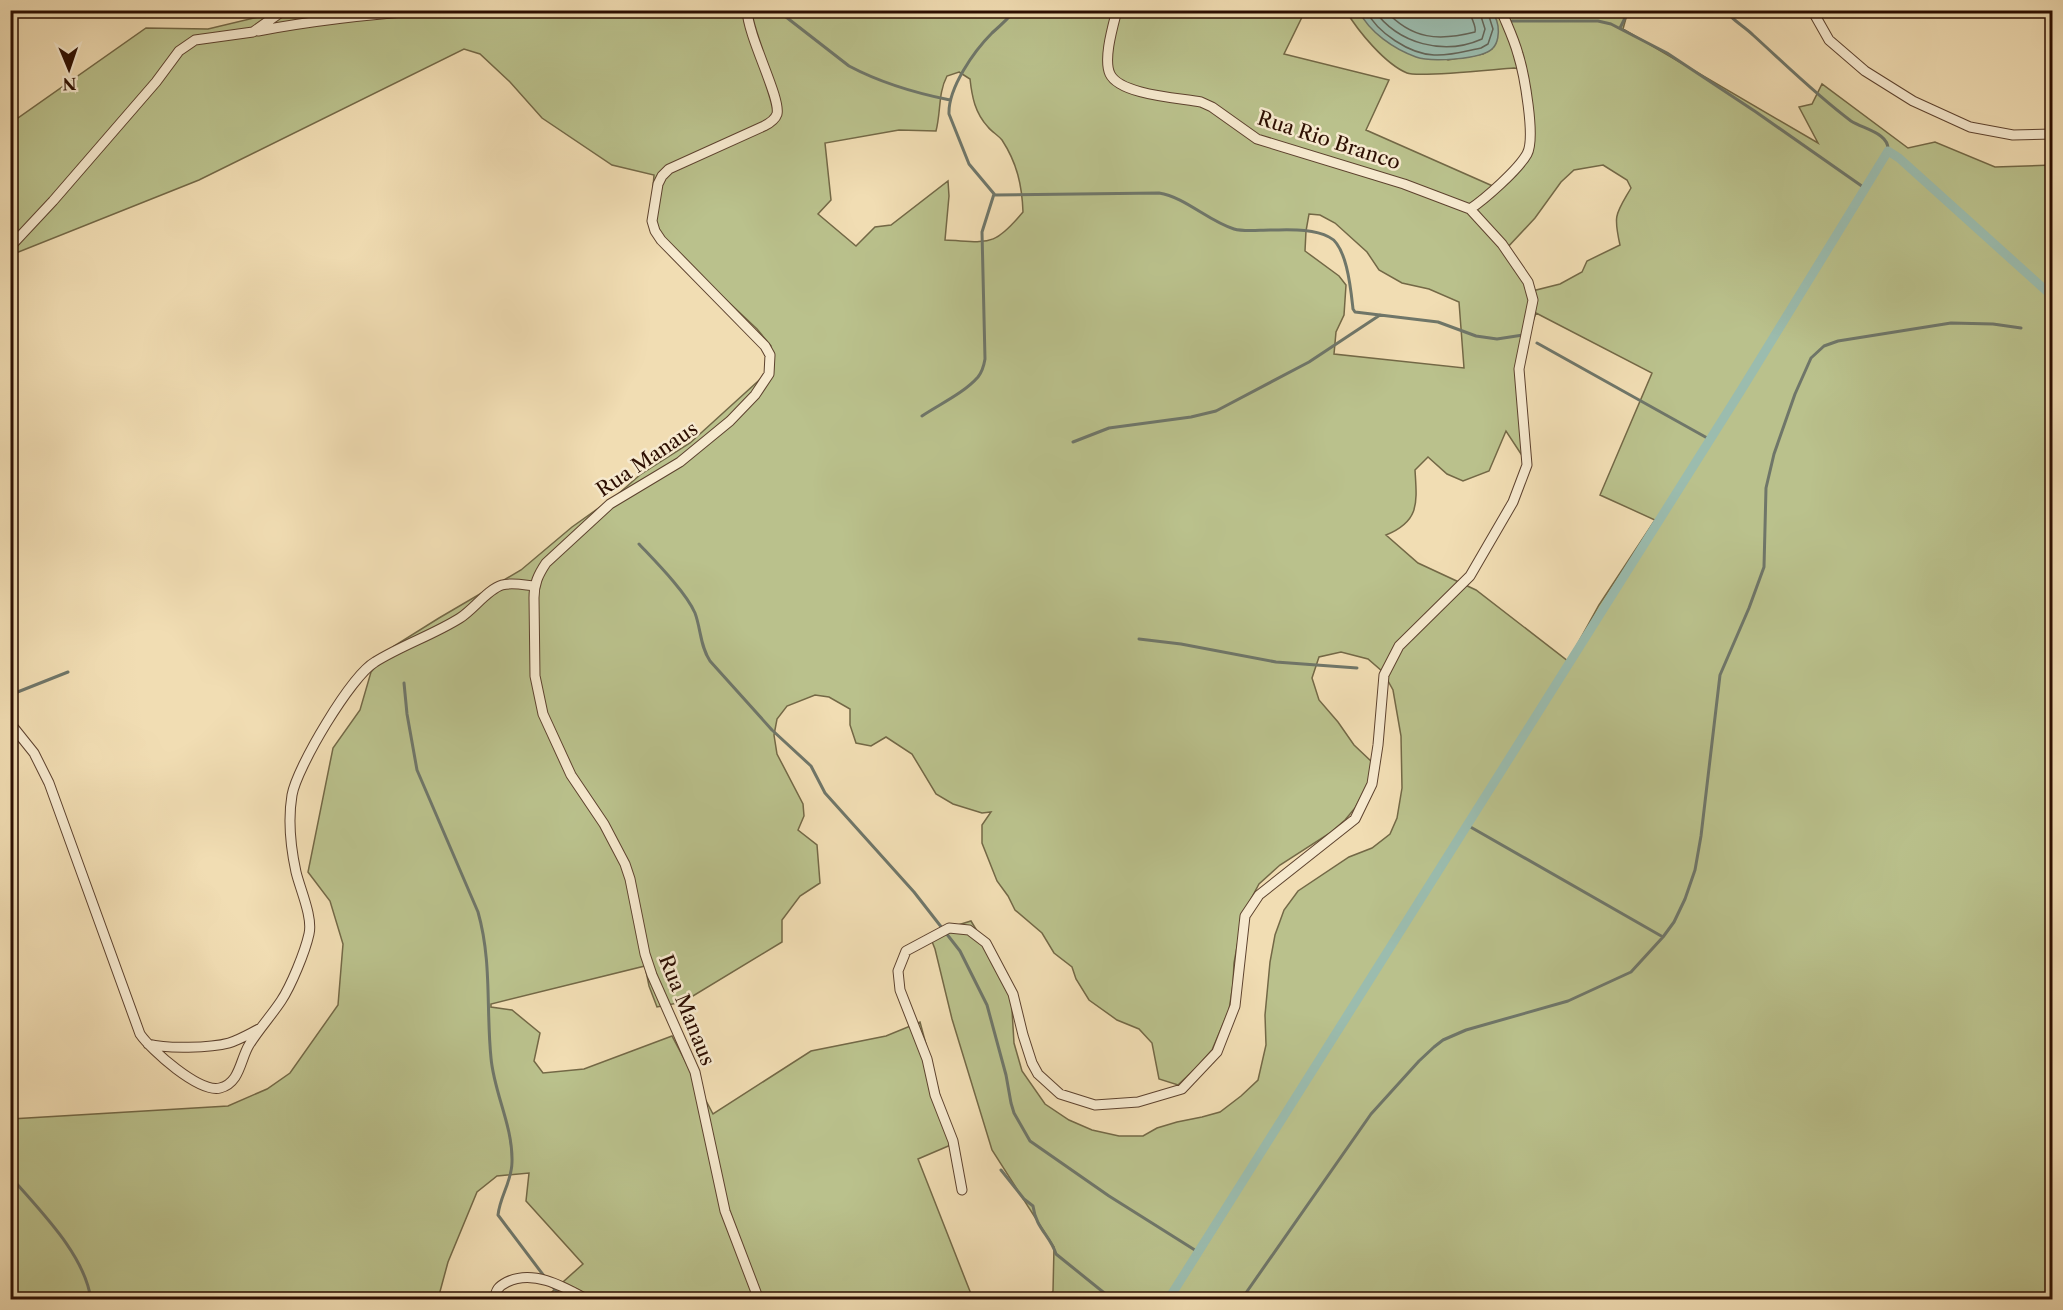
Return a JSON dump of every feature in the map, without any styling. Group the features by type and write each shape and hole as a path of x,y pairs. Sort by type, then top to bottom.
{"street":[{"path":"253,32 284,10"},
{"path":"10,247 156,82 179,51 195,40 336,18 430,10"},
{"name":"Rua Manaus","path":"747,10 747,20 753,41 776,100 777,115 773,122 669,169 658,184 652,221 661,240 765,346 770,355 769,374 755,395 706,442 680,462 610,504 546,563 538,574 534,586 535,676 543,714 571,775 604,824 625,864 645,954 694,1072 724,1211 759,1299"},
{"name":"Rua Rio Branco","path":"1118,10 1111,30 1107,65 1110,76 1118,84 1130,89 1201,102 1212,107 1257,139 1404,184 1470,209"},
{"path":"962,1190 953,1141 935,1095 927,1059 900,990 898,971 906,951 949,928 969,930 986,943 1013,994 1032,1063 1038,1074 1060,1094 1076,1101 1095,1105 1138,1102 1182,1089 1217,1052 1235,1006 1245,916 1259,895 1355,819 1372,784 1384,675 1399,646 1470,576 1513,502 1527,465 1520,369 1533,300 1528,282 1503,244 1470,209 1493,191 1528,153 1529,147 1530,115 1518,54 1501,10"},
{"path":"1812,10 1829,40 1865,70 1913,101 1970,126 2013,135 2052,134"},
{"path":"10,723 34,753 50,783 116,973 140,1034 165,1061 204,1086 213,1089 221,1088 236,1076 247,1049 259,1029 283,998 310,931 292,851 290,809 296,780 323,729 354,682 375,661 460,619 496,587 504,584 534,586"},
{"path":"146,1043 160,1047 220,1045 259,1029"},
{"path":"495,1299 500,1286 526,1276 558,1284 588,1299"}],"green space":[{"path":"288,10 1305,11 1284,54 1389,80 1366,130 1495,187 1529,151 1526,70 1514,68 1441,74 1407,73 1390,62 1373,46 1346,11 1359,11 1362,17 1448,60 1483,54 1492,49 1496,23 1493,14 1489,11 1628,11 1623,29 1818,143 1799,107 1812,104 1822,84 1908,148 1935,142 1995,167 2052,165 2052,1299 1047,1299 1053,1291 1054,1247 992,1150 929,934 971,921 1015,994 1012,1010 1014,1043 1022,1071 1045,1104 1069,1120 1092,1130 1119,1136 1143,1136 1157,1128 1220,1112 1258,1080 1266,1045 1265,1015 1270,962 1275,935 1284,910 1298,891 1349,857 1372,848 1390,834 1397,818 1402,788 1401,736 1393,690 1383,672 1368,659 1341,652 1319,657 1312,678 1319,700 1354,745 1373,763 1367,785 1355,808 1345,820 1330,833 1280,865 1259,884 1243,914 1234,963 1229,1010 1212,1050 1178,1085 1159,1079 1152,1043 1139,1029 1117,1020 1089,1000 1076,979 1072,967 1054,953 1042,933 1015,910 997,881 982,843 982,825 991,812 982,813 953,804 936,794 912,754 886,737 871,746 856,743 850,725 850,709 829,697 815,695 787,706 777,719 774,735 777,754 803,804 804,816 798,830 817,845 820,883 800,896 782,920 782,942 683,1002 657,1007 645,966 491,1004 491,1007 512,1010 540,1033 534,1061 543,1073 584,1069 672,1036 713,1114 811,1051 886,1036 920,1022 953,1144 918,1159 973,1299 544,1299 583,1264 526,1201 529,1173 497,1176 477,1192 448,1262 438,1299 11,1299 11,1119 228,1106 267,1089 290,1073 338,1005 343,944 330,901 308,872 333,748 360,710 371,672 394,646 521,570 641,474 690,443 766,374 771,346 757,329 652,230 654,175 612,165 542,118 510,82 480,54 464,49 199,180 11,255 11,123 146,28 208,29","holes":["959,72 970,79 973,98 980,116 1002,140 1015,166 1020,183 1023,212 1004,232 989,240 981,242 945,240 948,181 891,225 875,227 856,246 818,214 831,200 825,143 899,130 936,131 942,89 947,76","1603,165 1627,180 1631,188 1619,209 1616,220 1620,245 1587,261 1582,272 1560,284 1528,292 1507,248 1535,218 1561,182 1574,170","1309,214 1320,215 1335,223 1367,252 1379,270 1402,283 1429,289 1459,302 1464,368 1334,354 1336,332 1344,315 1346,285 1339,276 1305,251","1536,313 1652,373 1600,495 1655,520 1599,605 1568,661 1476,590 1418,563 1386,535 1397,530 1411,517 1416,501 1415,470 1428,457 1447,474 1463,481 1489,471 1506,431 1525,460 1516,368"]}],"water":[{"path":"1359,11 1489,11 1497,21 1498,38 1493,48 1478,55 1444,60 1423,59 1408,54 1383,39 1363,19"}],"waterway":[{"path":"777,10 849,66 898,87 950,100"},
{"path":"1015,10 985,41 963,70 950,104 949,114 969,164 995,195 1159,193 1178,199 1215,221 1234,229 1315,232 1329,237 1340,249 1347,269 1355,312 1438,322 1476,336 1497,339 1523,335"},
{"path":"1620,28 1629,10"},
{"path":"1725,10 1838,111 1885,140 1888,151"},
{"path":"1512,21 1598,21 1611,24 1667,53 1866,189"},
{"path":"1168,1300 1740,392 1888,151 1899,158 2052,296"},
{"path":"922,416 966,388 981,373 985,359 982,232 994,194"},
{"path":"1073,442 1109,428 1191,417 1216,411 1309,362 1380,315"},
{"path":"1241,1300 1371,1114 1434,1047 1443,1040 1466,1030 1568,1001 1631,972 1674,922 1695,870 1720,675 1764,567 1766,488 1774,454 1795,394 1811,358 1824,346 1838,341 1951,323 1993,324 2021,328"},
{"path":"1537,343 1709,439"},
{"path":"639,544 670,577 691,605 704,649 710,661 772,730 811,766 825,793 914,892 960,951 987,1005 1014,1113 1030,1141 1109,1196 1198,1252"},
{"path":"1139,639 1181,644 1276,662 1357,668"},
{"path":"10,695 68,672"},
{"path":"404,683 417,770 478,912 482,930 487,967 491,1058 512,1149 511,1169 498,1215 544,1276"},
{"path":"1467,825 1663,937"},
{"path":"1001,1170 1024,1199 1033,1206 1037,1221 1056,1254 1113,1300"},
{"path":"10,1176 47,1218 70,1250 80,1266 91,1300"},
{"path":"2044,1300 2052,1270"},
{"path":"552,1286 564,1300"}]}
